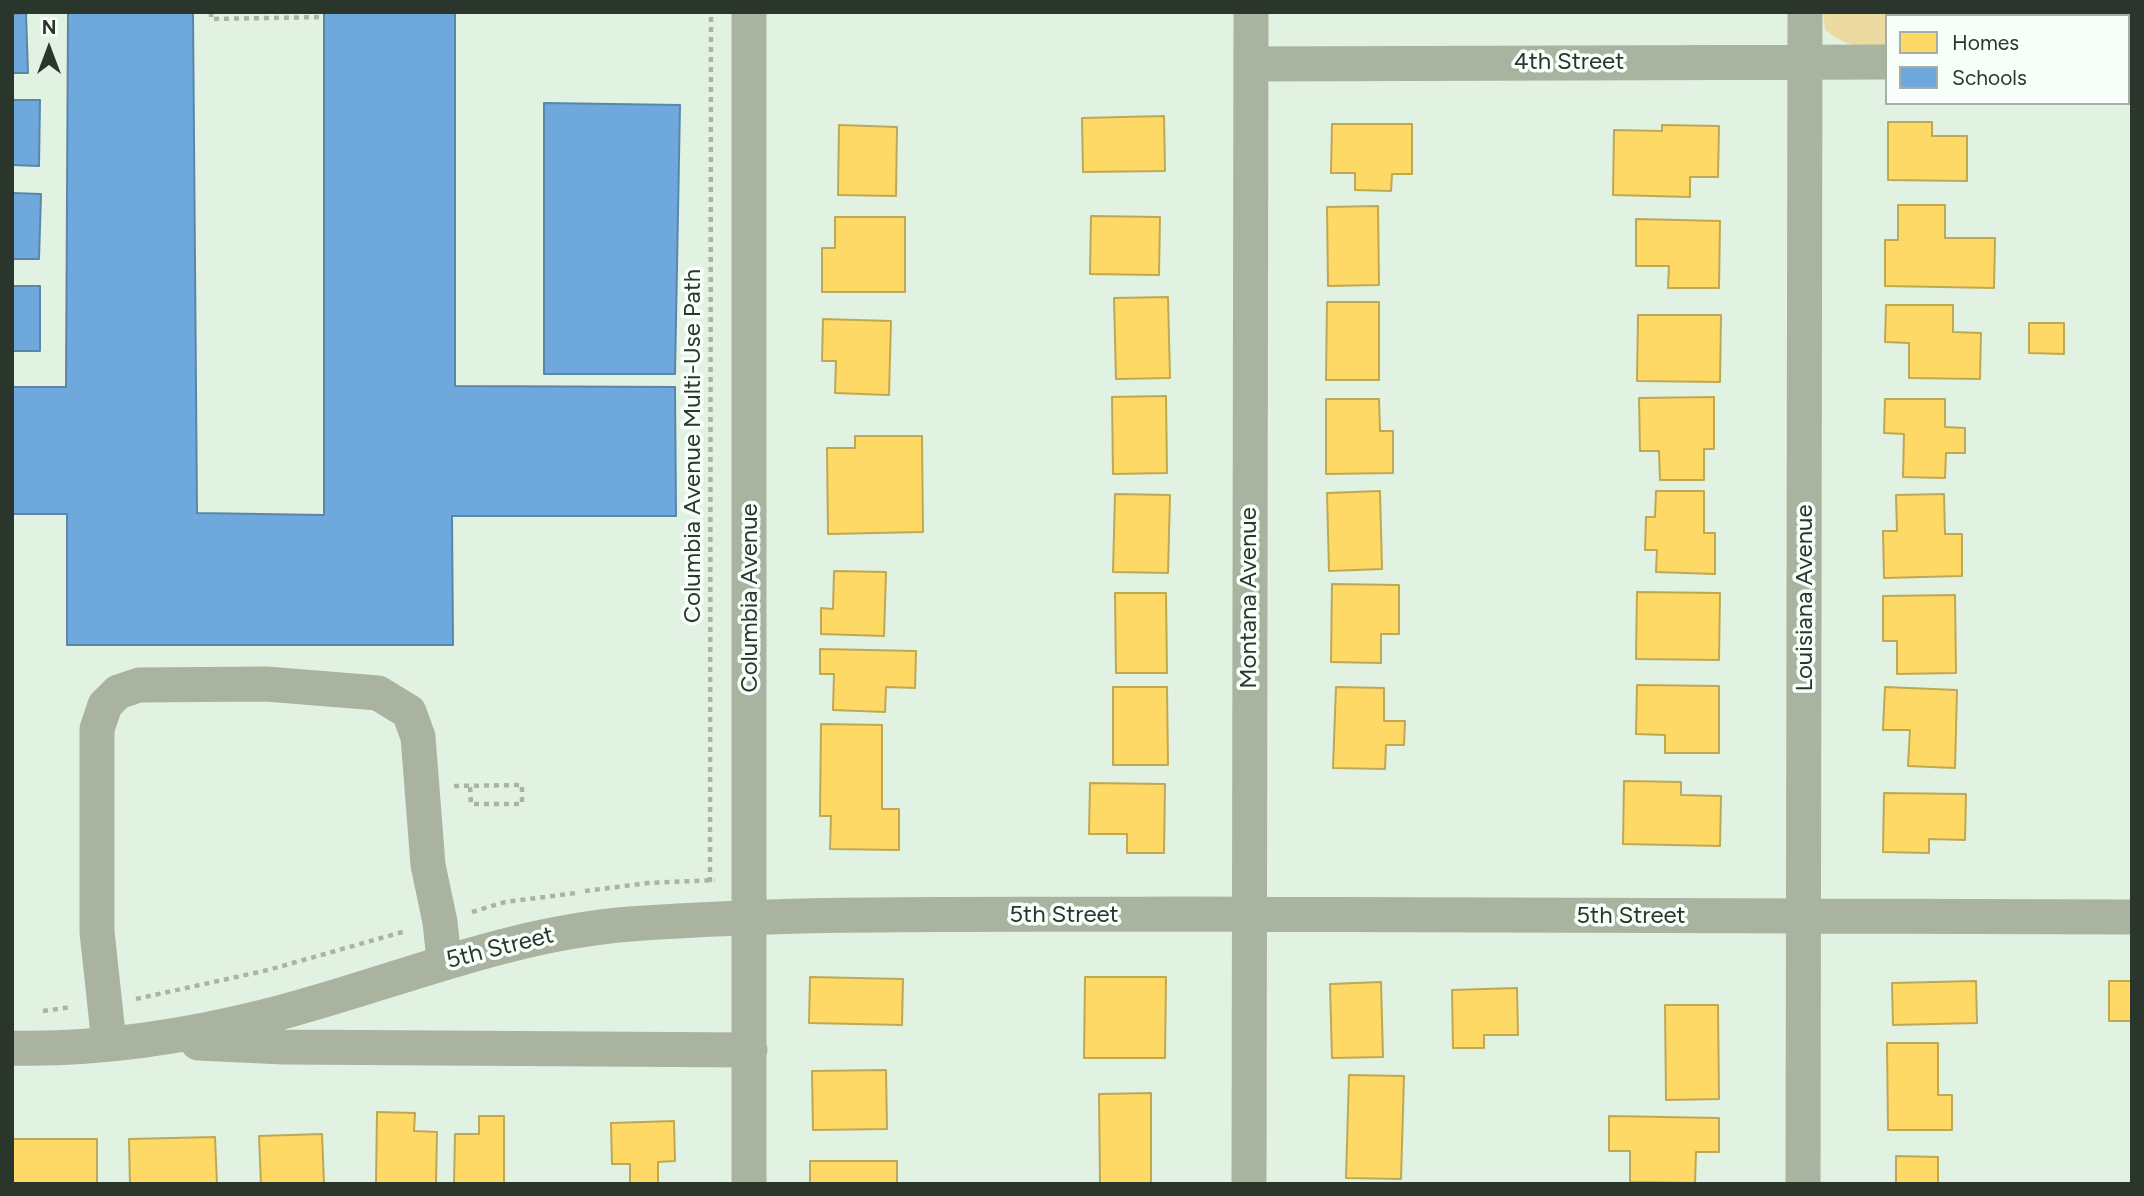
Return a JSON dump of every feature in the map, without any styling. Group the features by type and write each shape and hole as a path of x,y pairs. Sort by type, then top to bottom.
{"street":[{"name":"Columbia Avenue","path":"749,12 749,1184"},
{"name":"Montana Avenue","path":"1249,1184 1251,12"},
{"name":"Louisiana Avenue","path":"1802,1184 1805,12"},
{"name":"4th Street","path":"1251,64 1885,62"},
{"path":"109,1043 97,932 97,729 105,705 118,692 139,685 266,684 378,693 409,712 418,737 428,865 440,922 444,960"},
{"name":"5th Street","path":"12,1048 149,1040 268,1016 444,960 502,944 563,932 626,924 750,916 1248,914 2132,917"},
{"path":"149,1040 284,1047 750,1050"}],"path":[{"path":"211,12 211,19 324,17"},
{"name":"Columbia Avenue Multi-Use Path","path":"440,922 505,902 648,883 710,879 711,12"},
{"path":"450,786 522,785 522,804 471,804 470,786"},
{"path":"34,1012 167,994 440,922"}],"shaded area":[{"path":"1823,12 2132,12 2132,45 2130,14 1885,14 1885,49 1854,46 1825,30"}],"building: Homes":[{"path":"1164,116 1165,171 1083,172 1082,118"},
{"path":"1888,122 1932,122 1932,136 1967,136 1967,181 1888,180"},
{"path":"1332,124 1412,124 1412,174 1392,174 1391,191 1355,190 1355,173 1331,173"},
{"path":"839,125 897,127 896,196 838,195"},
{"path":"1662,125 1719,126 1718,177 1690,177 1690,197 1613,195 1614,130 1662,131"},
{"path":"1898,205 1945,205 1945,238 1995,238 1994,288 1885,286 1885,240 1898,240"},
{"path":"1378,206 1379,285 1328,286 1327,207"},
{"path":"1091,216 1160,217 1159,275 1090,274"},
{"path":"835,217 905,217 905,292 822,292 822,248 835,248"},
{"path":"1636,219 1720,221 1719,288 1668,288 1669,266 1636,266"},
{"path":"1168,297 1170,378 1116,379 1114,298"},
{"path":"1327,302 1379,302 1379,380 1326,380"},
{"path":"1886,305 1953,305 1953,332 1981,333 1980,379 1909,378 1909,343 1885,342"},
{"path":"1638,315 1721,315 1720,382 1637,381"},
{"path":"823,319 891,321 889,395 835,393 836,361 822,361"},
{"path":"2029,323 2064,323 2064,354 2029,353"},
{"path":"1166,396 1167,473 1113,474 1112,397"},
{"path":"1714,397 1714,449 1704,449 1704,480 1660,480 1659,451 1640,451 1639,398"},
{"path":"1326,399 1379,399 1380,431 1393,431 1393,473 1326,474"},
{"path":"1885,399 1945,399 1945,427 1965,428 1965,453 1946,453 1945,478 1903,477 1904,434 1884,433"},
{"path":"855,436 922,436 923,532 828,534 827,448 855,448"},
{"path":"1380,491 1382,569 1329,571 1327,493"},
{"path":"1656,491 1704,491 1704,533 1715,533 1715,574 1656,572 1657,550 1645,550 1646,517 1655,517"},
{"path":"1115,494 1170,495 1168,573 1113,572"},
{"path":"1944,494 1945,534 1962,534 1962,576 1884,578 1883,531 1897,531 1896,495"},
{"path":"834,571 886,572 884,636 821,634 821,608 833,609"},
{"path":"1332,584 1399,585 1399,634 1381,634 1381,663 1331,662"},
{"path":"1637,592 1720,593 1719,660 1636,659"},
{"path":"1115,593 1166,593 1167,673 1116,673"},
{"path":"1955,595 1956,673 1897,674 1897,641 1883,641 1883,596"},
{"path":"820,649 916,651 915,688 886,687 885,712 833,710 834,674 820,674"},
{"path":"1637,685 1719,686 1719,753 1665,753 1665,735 1636,734"},
{"path":"1113,687 1167,687 1168,765 1113,765"},
{"path":"1336,687 1384,688 1384,721 1405,721 1404,745 1386,745 1385,769 1333,768"},
{"path":"1885,687 1957,690 1955,768 1908,766 1910,730 1883,730"},
{"path":"821,724 882,725 882,809 899,809 899,850 830,849 831,816 820,816"},
{"path":"1624,781 1681,782 1681,795 1721,796 1720,846 1623,844"},
{"path":"1090,783 1165,784 1164,853 1127,853 1127,834 1089,834"},
{"path":"1884,793 1966,794 1965,840 1929,839 1929,853 1883,852"},
{"path":"810,977 903,979 902,1025 809,1023"},
{"path":"1085,977 1166,977 1165,1058 1084,1058"},
{"path":"1976,981 1977,1023 1893,1025 1892,983"},
{"path":"2109,981 2132,981 2132,1021 2109,1021"},
{"path":"1381,982 1383,1057 1332,1058 1330,984"},
{"path":"1517,988 1518,1035 1484,1035 1484,1048 1453,1048 1452,990"},
{"path":"1665,1005 1718,1005 1719,1099 1666,1100"},
{"path":"1887,1043 1938,1043 1938,1095 1952,1095 1952,1130 1888,1130"},
{"path":"886,1070 887,1129 813,1130 812,1071"},
{"path":"1349,1075 1404,1076 1401,1179 1346,1178"},
{"path":"1151,1093 1151,1184 1100,1184 1099,1094"},
{"path":"377,1112 415,1113 414,1131 437,1132 436,1184 376,1184"},
{"path":"479,1116 504,1116 504,1184 454,1184 455,1134 479,1134"},
{"path":"1609,1116 1719,1118 1719,1152 1696,1152 1695,1183 1630,1182 1630,1151 1609,1151"},
{"path":"674,1121 675,1161 658,1162 658,1184 630,1184 630,1164 612,1164 611,1123"},
{"path":"322,1134 324,1184 261,1184 259,1136"},
{"path":"215,1137 217,1184 130,1184 129,1139"},
{"path":"12,1139 97,1139 97,1184 12,1184"},
{"path":"1896,1156 1938,1157 1938,1184 1896,1184"},
{"path":"810,1161 897,1161 897,1184 810,1184"}],"building: Schools":[{"path":"68,12 193,13 197,513 324,515 324,12 455,12 455,386 675,387 676,516 452,516 453,645 67,645 67,514 12,514 12,387 66,387"},
{"path":"26,13 28,73 12,73 12,14"},
{"path":"12,100 40,100 39,166 12,165"},
{"path":"544,103 680,105 675,374 544,374"},
{"path":"12,193 41,194 39,259 12,259"},
{"path":"12,286 40,286 40,351 12,351"}]}
